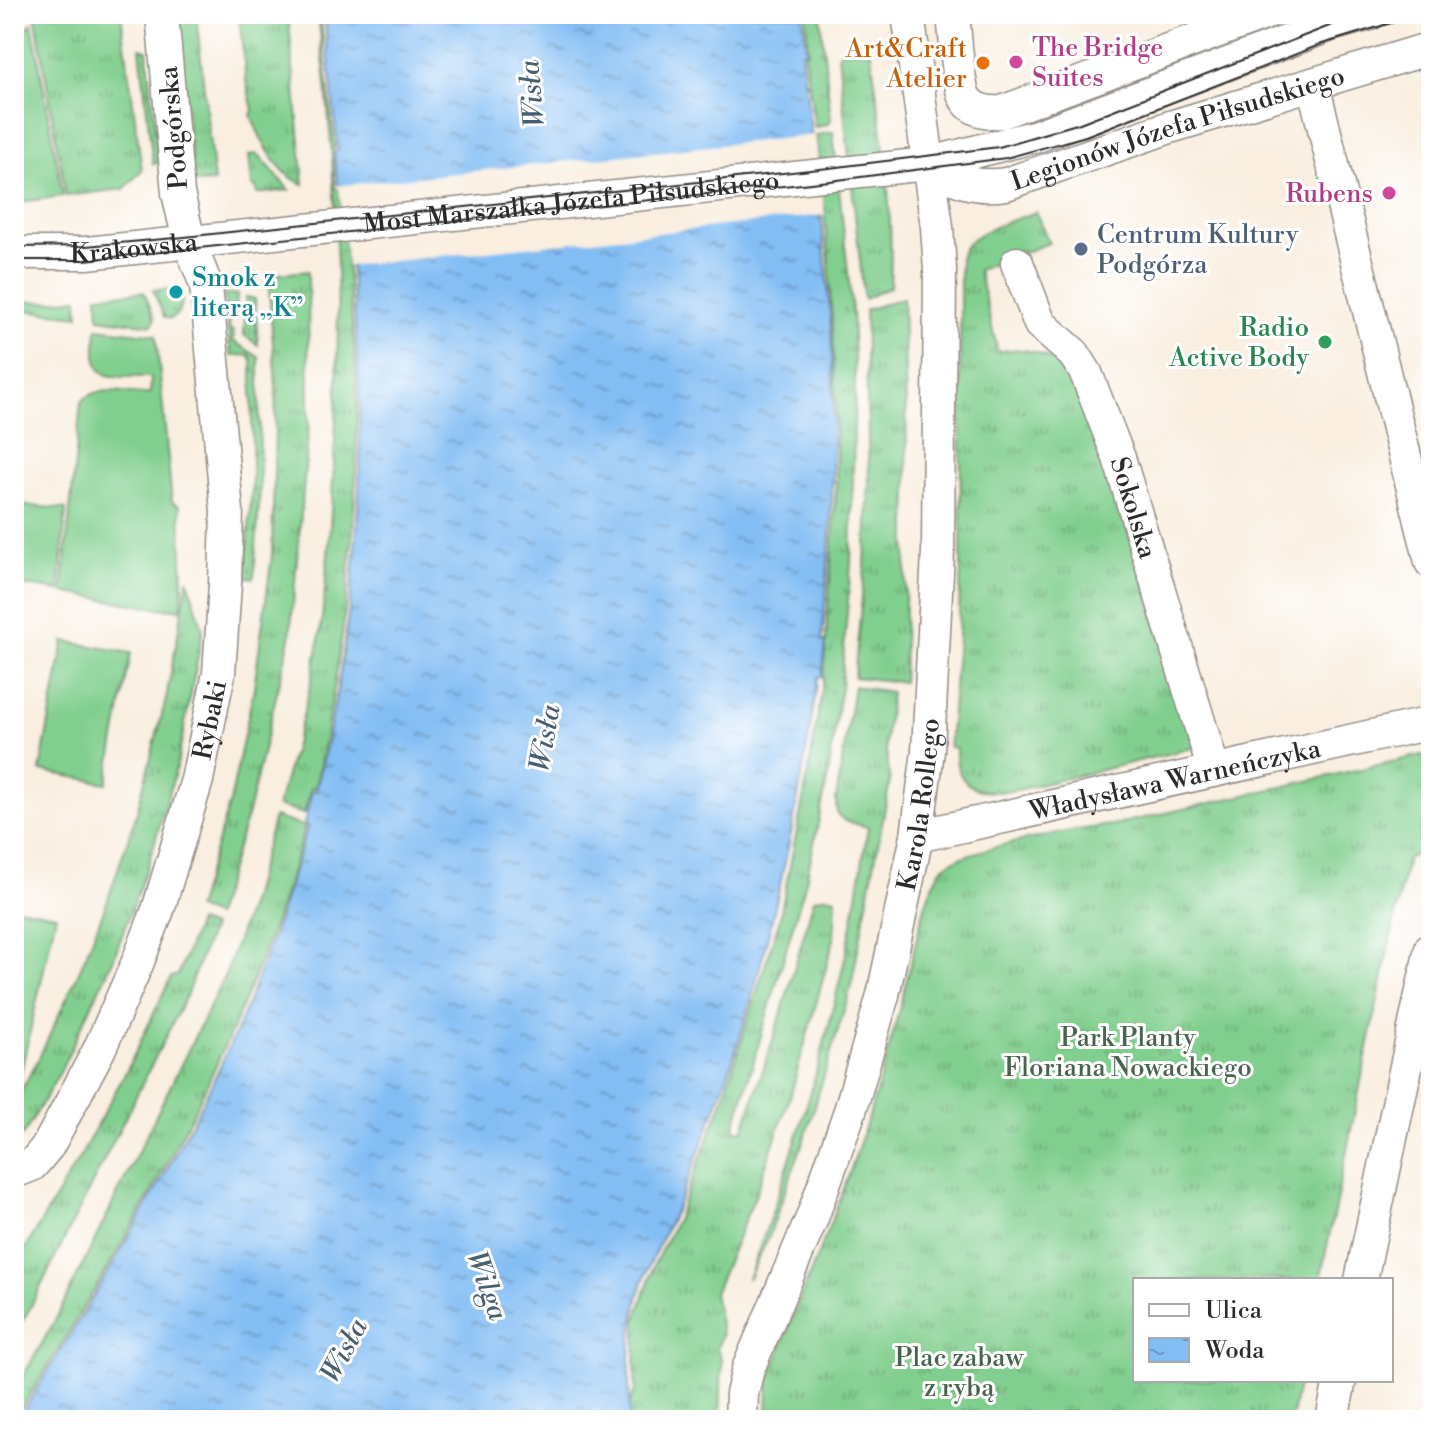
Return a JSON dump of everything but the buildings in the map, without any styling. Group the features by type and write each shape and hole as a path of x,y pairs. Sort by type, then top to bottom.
{"street":[{"name":"Podgórska","path":"162,14 178,193 189,241"},
{"name":"Karola Rollego","path":"741,1420 742,1394 748,1369 812,1218 850,1111 883,995 917,836 928,751 938,552 940,269 908,14"},
{"path":"953,14 964,97 976,108 989,113 1002,112 1264,14"},
{"name":"Legionów Józefa Piłsudskiego","path":"887,167 927,164 1037,136 1331,25 1370,14"},
{"name":"Legionów Józefa Piłsudskiego","path":"927,164 958,181 990,187 1006,184 1170,127 1431,48"},
{"path":"1313,84 1431,562"},
{"name":"Most Marszałka Józefa Piłsudskiego","path":"254,235 887,167"},
{"name":"Krakowska","path":"14,253 87,253 254,235"},
{"name":"Rybaki","path":"23,1168 48,1146 99,1050 158,910 197,780 219,673 227,511 206,285 189,241"},
{"name":"Sokolska","path":"1017,263 1040,324 1074,354 1102,410 1214,771"},
{"name":"Władysława Warneńczyka","path":"917,836 1431,723"},
{"path":"1361,1278 1431,948"},
{"path":"1332,1420 1340,1382"}],"green space":[{"path":"35,14 121,14 142,170 124,189 66,196"},
{"path":"176,14 196,14 214,182 194,183"},
{"path":"239,14 288,14 304,184 278,165 251,115 253,110 246,81"},
{"path":"318,14 335,148 332,149 335,188 339,189 348,277 357,425 354,517 339,653 315,788 311,787 304,814 277,806 306,704 319,641 335,437 337,255 330,134"},
{"path":"803,14 820,14 831,120 815,128 804,53 808,52 806,16"},
{"path":"32,23 63,196 14,203 14,42"},
{"path":"140,48 147,50 159,163 153,164"},
{"path":"870,48 886,167 891,257 890,287 864,299 838,54"},
{"path":"833,132 852,310 855,383 851,563 841,686 828,776 806,881 734,1129 743,1131 814,899 826,896 836,898 834,939 790,1097 755,1196 714,1293 722,1335 717,1348 722,1361 720,1420 630,1420 629,1403 635,1391 636,1320 654,1265 675,1223 722,1103 779,921 823,683 836,489 836,405 829,262 816,135"},
{"path":"258,154 289,190 257,194 256,187 252,187 249,155"},
{"path":"1036,212 1049,243 978,270 998,352 1035,352 1057,363 1082,390 1197,747 1017,790 992,792 973,787 965,781 957,762 956,748 949,747 961,564 960,260 969,242 979,235"},
{"path":"308,271 309,424 290,638 248,813 215,916 196,909 230,802 254,688 272,555 276,386 268,275"},
{"path":"153,290 178,291 182,299 179,311 170,319 164,317"},
{"path":"144,292 155,319 152,325 99,318 98,295"},
{"path":"237,294 236,314 230,314 229,330 234,331 233,341 259,357 260,487 254,578 246,577 252,487 252,361 250,355 231,356 224,295"},
{"path":"246,297 255,299 258,345 244,335"},
{"path":"78,298 79,316 14,309 14,301 48,302"},
{"path":"903,298 908,488 903,682 854,677 865,566 869,480 865,310"},
{"path":"97,328 156,335 172,502 180,506 181,609 155,608 62,592 81,402 88,396 105,391 150,394 151,377 112,376 104,374 99,368"},
{"path":"14,505 66,509 59,591 14,584"},
{"path":"188,579 203,630 177,765 149,862 113,960 60,1072 29,1126 14,1141 14,1103 79,972 107,902 136,815 166,699"},
{"path":"64,641 131,653 107,783 40,771"},
{"path":"854,686 891,692 885,743 890,781 851,987 808,1128 769,1236 748,1279 812,1088 853,917 868,827 845,821 837,814 836,800"},
{"name":"Park Planty Floriana Nowackiego","path":"1422,755 1431,763 1431,823 1424,849 1407,859 1320,1278 1133,1278 1133,1382 1299,1382 1291,1420 767,1420 768,1384 856,1154 889,1049 927,900 937,875 954,860 973,854 1024,840 1113,825"},
{"path":"274,817 305,827 285,891 239,1014 152,1191 51,1362 14,1418 14,1392 58,1315 225,975 250,903"},
{"path":"14,907 56,915 18,1085 14,1084"},
{"path":"198,922 212,927 186,996 14,1335 14,1268 128,1068 171,977 178,975"}],"water":[{"path":"324,14 801,14 806,51 801,52 830,312 833,458 822,676 818,677 783,871 760,967 732,1062 678,1204 641,1286 631,1344 630,1420 17,1420 152,1197 233,1038 287,893 308,826 304,824 312,791 316,791 326,746 343,654 354,562 360,423 354,304 342,186 338,186 334,152 338,150"}],"pier":[{"path":"815,135 825,215 347,266 339,189 334,186"}],"tram line":[{"path":"14,247 86,246 175,238 999,147 1080,123 1367,14"},
{"path":"14,260 85,260 830,181 1006,158 1086,136 1322,44 1421,14"}],"place":[{"name":"The Bridge Suites","path":"1016,62"},
{"name":"Art&Craft Atelier","path":"983,63"},
{"name":"Rubens","path":"1389,193"},
{"name":"Centrum Kultury Podgórza","path":"1081,249"},
{"name":"Smok z literą „K”","path":"176,292"},
{"name":"Radio Active Body","path":"1325,342"}],"water label":[{"name":"Wisła","path":"531,94"},
{"name":"Wisła","path":"544,738"},
{"name":"Wilga","path":"488,1285"},
{"name":"Wisła","path":"343,1350"}],"park label":[{"name":"Plac zabaw z rybą","path":"959,1372"}]}
